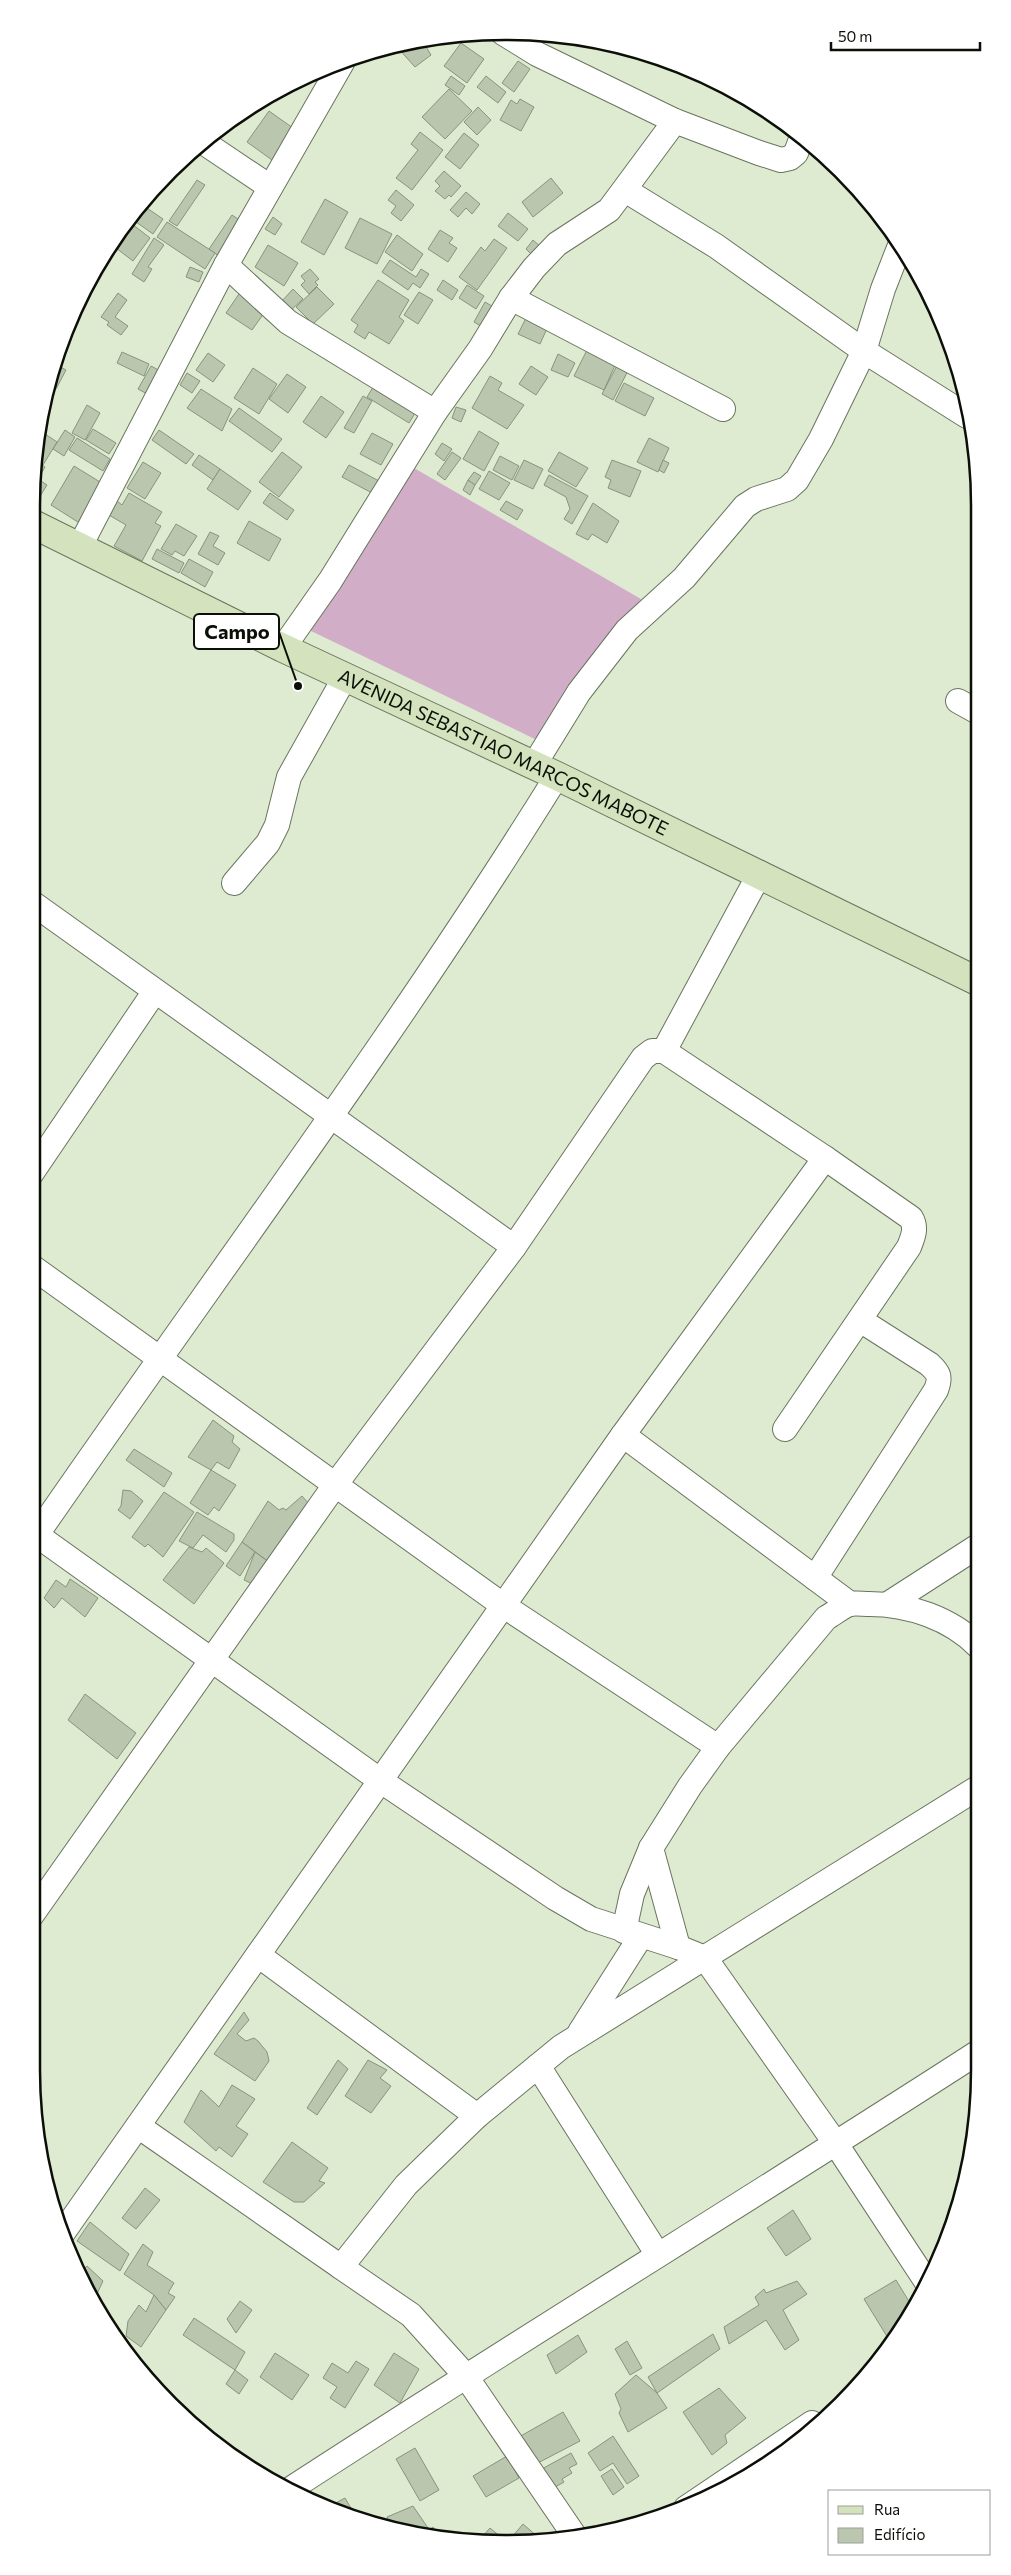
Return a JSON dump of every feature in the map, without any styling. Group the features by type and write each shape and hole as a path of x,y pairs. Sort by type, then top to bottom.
{"main road":[{"name":"AVENIDA SEBASTIAO MARCOS MABOTE","path":"40,528 283,648 546,770 971,978"}],"street":[{"path":"515,40 537,54 675,121 781,160 790,158 796,153 799,145"},
{"path":"79,548 226,265 337,72"},
{"path":"283,648 330,581 435,412 480,349 511,298 534,268 557,244 596,221 609,210 675,121"},
{"path":"210,147 270,187"},
{"path":"624,190 716,246 864,351 961,412"},
{"path":"40,1526 331,1118 498,871 546,770 579,692 627,630 684,578 746,506 756,499 787,489 798,480 821,439 864,351 883,289 897,253"},
{"path":"226,265 288,322 435,412"},
{"path":"511,298 723,410"},
{"path":"234,883 268,843 277,825 289,777 346,677"},
{"path":"664,1051 760,874"},
{"path":"40,908 514,1247"},
{"path":"40,1161 155,991"},
{"path":"40,1903 335,1484 514,1247 642,1058 652,1051 664,1051 825,1158 900,1210 915,1224 909,1247 786,1429"},
{"path":"67,2226 623,1435 825,1158"},
{"path":"40,1273 159,1360 504,1606 718,1747"},
{"path":"815,1578 936,1390 940,1379 937,1371 929,1364 860,1320"},
{"path":"623,1435 850,1604"},
{"path":"40,1541 381,1781 555,1898 591,1919 632,1934 678,1947 705,1958 836,2144 923,2276"},
{"path":"888,1604 971,1551"},
{"path":"576,2038 632,1934 632,1894 651,1848 718,1747 826,1618 850,1604 888,1604 940,1620 966,1634 971,1639"},
{"path":"341,2267 406,2184 477,2116 538,2066 576,2038 971,1792"},
{"path":"651,1848 678,1947"},
{"path":"258,1955 477,2116"},
{"path":"296,2485 465,2376 836,2144 971,2057"},
{"path":"538,2066 658,2255"},
{"path":"138,2126 411,2315 465,2376 571,2530"},
{"path":"737,2473 791,2437"}],"shaded area":[{"path":"414,468 641,599 543,743 307,629"}],"building":[{"path":"461,43 484,59 467,83 444,66"},
{"path":"426,47 431,55 415,67 402,52"},
{"path":"518,61 530,69 514,92 502,83"},
{"path":"451,76 465,86 459,95 445,85"},
{"path":"486,76 506,92 498,103 477,87"},
{"path":"449,89 472,111 445,139 422,117"},
{"path":"520,99 534,107 521,131 500,120 511,100 517,104"},
{"path":"478,107 491,120 477,135 464,122"},
{"path":"269,111 293,128 272,160 247,142"},
{"path":"420,132 443,150 412,190 396,178 418,150 411,144"},
{"path":"464,133 479,145 460,169 445,157"},
{"path":"444,171 461,186 451,197 449,195 445,199 435,191 440,186 435,181"},
{"path":"551,178 563,193 533,217 522,202"},
{"path":"197,180 205,185 177,226 169,221"},
{"path":"396,190 414,205 401,221 391,213 396,206 388,200"},
{"path":"466,192 480,204 472,214 466,208 458,217 450,210"},
{"path":"325,199 348,212 324,255 301,242"},
{"path":"148,209 163,219 153,234 136,222"},
{"path":"508,213 528,229 518,241 498,226"},
{"path":"232,215 244,223 220,257 209,249"},
{"path":"273,217 282,224 275,235 265,229"},
{"path":"360,218 392,234 377,264 345,248"},
{"path":"167,222 215,253 205,269 157,237"},
{"path":"134,225 150,238 133,261 117,249"},
{"path":"440,230 453,238 449,243 457,248 448,262 428,249"},
{"path":"397,235 423,254 412,271 385,252"},
{"path":"154,238 164,245 148,267 152,269 144,282 132,274"},
{"path":"494,239 507,248 477,290 459,277 481,247 485,251"},
{"path":"533,240 542,248 534,257 526,249"},
{"path":"268,245 298,263 284,286 255,267"},
{"path":"390,260 416,277 421,269 429,274 420,288 413,283 408,290 382,272"},
{"path":"190,267 203,272 199,282 186,277"},
{"path":"310,269 319,279 315,282 318,285 309,294 301,285 305,281 301,276"},
{"path":"378,280 409,300 399,317 404,321 389,344 369,332 365,339 354,332 358,325 351,320"},
{"path":"443,280 458,290 452,300 437,290"},
{"path":"467,285 484,296 476,309 459,298"},
{"path":"317,287 334,304 313,324 296,307"},
{"path":"293,289 303,299 291,310 282,301"},
{"path":"241,291 267,309 252,330 226,313"},
{"path":"419,292 433,300 418,324 404,315"},
{"path":"118,293 127,300 115,317 128,326 121,335 107,325 109,322 101,317"},
{"path":"485,302 497,309 486,329 474,322"},
{"path":"528,314 549,324 540,344 518,334"},
{"path":"587,350 616,363 604,390 574,376"},
{"path":"122,352 149,364 144,376 117,363"},
{"path":"208,353 225,365 213,382 196,370"},
{"path":"558,354 575,363 568,377 551,370"},
{"path":"620,360 631,365 613,400 602,394"},
{"path":"151,366 164,373 151,396 138,389"},
{"path":"531,366 548,377 536,395 519,384"},
{"path":"61,368 66,370 56,389 56,385"},
{"path":"253,368 277,384 259,414 234,398"},
{"path":"187,373 200,381 192,393 180,385"},
{"path":"287,374 306,387 288,413 269,399"},
{"path":"490,376 502,383 498,390 524,405 507,429 472,408"},
{"path":"624,383 654,398 645,416 615,401"},
{"path":"375,384 417,410 409,423 367,397"},
{"path":"201,389 232,409 222,431 187,408"},
{"path":"321,396 344,412 326,438 303,422"},
{"path":"363,396 372,401 354,433 344,428"},
{"path":"87,405 100,413 85,440 72,433"},
{"path":"456,407 466,410 461,422 452,418"},
{"path":"239,408 282,439 272,452 229,421"},
{"path":"93,429 116,443 109,454 86,440"},
{"path":"65,430 75,437 64,456 53,449"},
{"path":"159,430 194,454 186,464 152,440"},
{"path":"479,431 499,443 484,471 463,459"},
{"path":"372,433 393,444 381,465 360,454"},
{"path":"46,434 57,442 42,464"},
{"path":"77,438 110,459 103,471 69,450"},
{"path":"649,438 669,448 658,472 637,462"},
{"path":"442,443 452,449 444,461 435,454"},
{"path":"282,452 302,467 279,497 259,482"},
{"path":"452,452 461,458 445,480 437,474"},
{"path":"559,452 588,468 576,487 548,471"},
{"path":"199,455 220,469 213,480 192,465"},
{"path":"500,456 519,466 512,480 493,470"},
{"path":"524,460 543,469 533,489 514,480"},
{"path":"612,460 641,471 630,497 608,488 611,480 605,477"},
{"path":"663,460 669,463 664,473 659,470"},
{"path":"143,462 161,473 145,499 127,488"},
{"path":"349,465 379,481 372,493 342,477"},
{"path":"74,466 105,485 81,524 51,505"},
{"path":"220,469 251,491 238,510 207,489"},
{"path":"489,471 510,483 499,500 479,489"},
{"path":"474,472 481,476 475,485 468,480"},
{"path":"549,475 588,496 572,524 564,519 570,509 566,497 544,485"},
{"path":"468,480 475,485 470,495 463,490"},
{"path":"41,481 47,485 40,496"},
{"path":"129,493 162,512 155,523 161,526 142,561 114,546 126,525 109,515 117,501 122,505"},
{"path":"270,493 294,510 287,520 263,503"},
{"path":"506,501 523,510 517,520 500,510"},
{"path":"593,503 619,521 607,543 592,534 588,540 576,534"},
{"path":"249,521 281,539 269,561 237,543"},
{"path":"176,524 197,536 184,556 175,551 172,555 161,549"},
{"path":"210,532 219,536 213,546 225,553 218,565 198,554"},
{"path":"157,549 184,563 179,573 152,559"},
{"path":"189,559 213,572 205,587 181,573"},
{"path":"213,1420 234,1436 232,1442 240,1449 229,1469 217,1462 211,1470 188,1457"},
{"path":"134,1449 172,1473 164,1487 126,1460"},
{"path":"211,1470 236,1485 219,1511 214,1507 208,1515 190,1503"},
{"path":"123,1490 131,1491 143,1501 130,1519 118,1510 121,1506"},
{"path":"164,1492 194,1512 163,1557 148,1544 145,1547 132,1537"},
{"path":"302,1496 310,1505 273,1565 242,1542 268,1501 279,1510 283,1508 286,1510"},
{"path":"197,1512 234,1534 234,1540 226,1552 203,1535 193,1548 179,1541"},
{"path":"242,1542 255,1552 240,1576 226,1566"},
{"path":"189,1547 202,1552 206,1548 224,1563 194,1604 163,1580"},
{"path":"255,1552 273,1565 259,1587 244,1580"},
{"path":"70,1579 98,1598 85,1617 62,1598 54,1608 44,1598 56,1580 66,1587"},
{"path":"85,1694 136,1733 117,1759 68,1720"},
{"path":"244,2012 249,2020 237,2034 246,2041 254,2038 258,2041 267,2052 269,2061 255,2081 214,2054"},
{"path":"338,2060 348,2069 317,2115 307,2108"},
{"path":"368,2060 387,2070 380,2078 391,2086 371,2113 345,2096"},
{"path":"232,2085 255,2099 236,2126 248,2134 232,2157 219,2147 216,2151 184,2122 201,2090 219,2107"},
{"path":"292,2142 328,2168 319,2181 325,2183 304,2202 294,2202 263,2182"},
{"path":"145,2188 160,2200 136,2229 122,2218"},
{"path":"793,2210 811,2239 786,2256 767,2228"},
{"path":"90,2222 129,2254 120,2271 77,2241"},
{"path":"143,2244 153,2252 147,2265 174,2283 168,2293 175,2297 166,2310 154,2295 124,2274"},
{"path":"87,2266 103,2281 97,2293 88,2275 85,2268"},
{"path":"896,2280 909,2302 887,2336 864,2299"},
{"path":"797,2281 807,2294 783,2310 799,2340 785,2350 766,2320 729,2344 724,2327 759,2305 755,2297 764,2289 766,2293"},
{"path":"154,2295 166,2310 141,2347 126,2336 128,2321 139,2305 146,2312"},
{"path":"240,2301 252,2310 236,2333 227,2319"},
{"path":"194,2318 245,2352 235,2370 183,2335"},
{"path":"713,2334 720,2349 657,2393 648,2377"},
{"path":"578,2335 587,2352 556,2374 547,2355"},
{"path":"627,2341 642,2368 630,2375 615,2349"},
{"path":"275,2353 309,2375 292,2400 260,2377"},
{"path":"394,2353 419,2369 400,2403 374,2385"},
{"path":"356,2361 369,2369 345,2408 330,2398 337,2387 323,2378 332,2363 348,2373"},
{"path":"235,2370 248,2380 239,2394 226,2384"},
{"path":"636,2375 657,2393 667,2408 628,2432 619,2413 621,2409 615,2394"},
{"path":"719,2388 746,2418 725,2435 727,2443 712,2455 683,2412"},
{"path":"563,2412 580,2441 534,2465 519,2437"},
{"path":"613,2436 639,2476 627,2484 613,2463 600,2471 588,2453"},
{"path":"415,2448 439,2490 420,2501 396,2459"},
{"path":"571,2453 577,2464 569,2468 572,2473 562,2479 564,2482 550,2490 540,2470"},
{"path":"507,2456 519,2478 486,2497 473,2476"},
{"path":"612,2469 624,2487 613,2495 601,2476"},
{"path":"345,2498 351,2508 336,2503"},
{"path":"413,2506 428,2528 389,2520 387,2517"},
{"path":"523,2524 535,2534 514,2535"},
{"path":"490,2528 498,2535 484,2534"}],"place":[{"name":"Campo","path":"298,686"}]}
